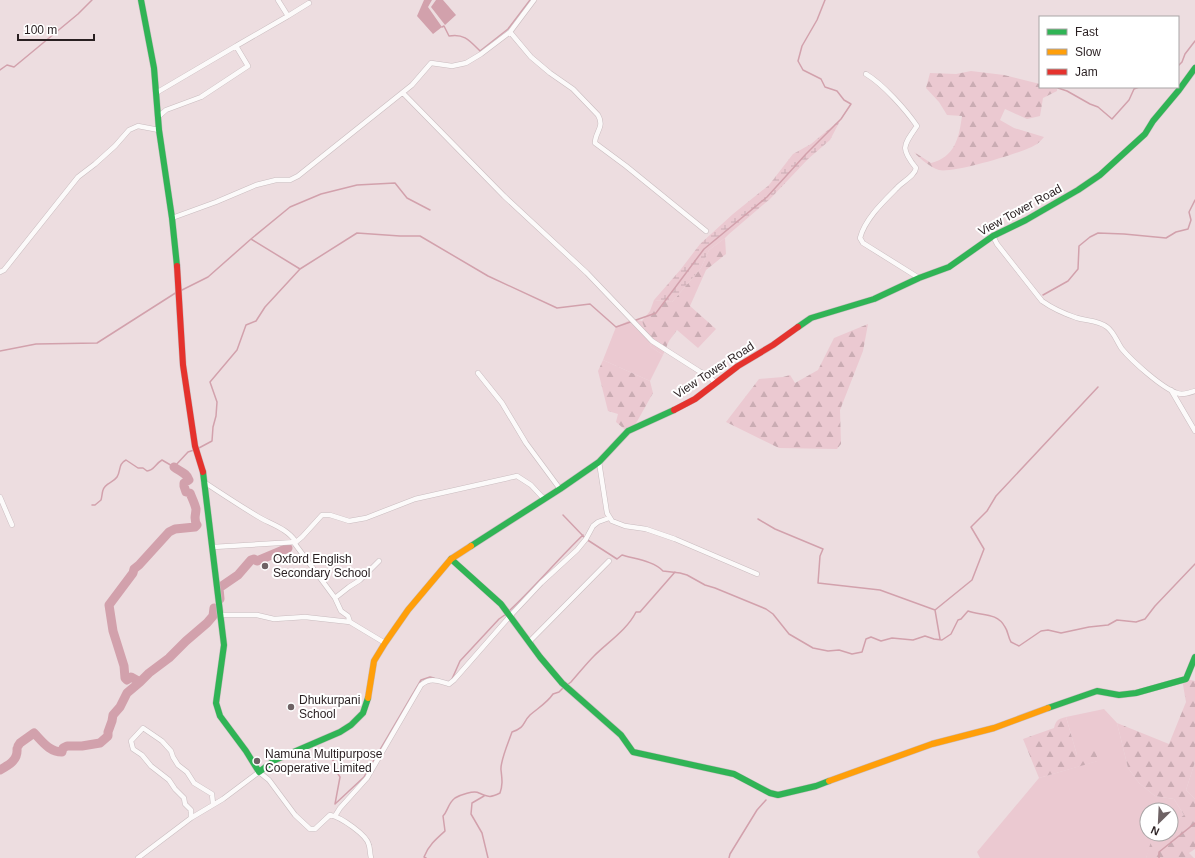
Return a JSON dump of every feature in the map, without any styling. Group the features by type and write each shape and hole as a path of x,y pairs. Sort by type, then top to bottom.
{"street":[{"path":"142,0 154,68 159,130 172,218 179,288 183,365 195,449 203,471 224,645 216,703 220,716 246,751 259,772 269,780 295,815 310,830 315,829 330,815 344,820 366,839 369,845 371,858"},
{"path":"278,0 288,16"},
{"path":"172,218 256,185 276,180 290,180 298,176 403,93 431,63 452,66 466,63 481,54 510,32 534,0"},
{"path":"156,93 288,16 309,2"},
{"path":"510,32 531,56 550,73 573,89 598,115 601,120 601,124 595,139 595,143 626,166 706,231"},
{"path":"158,117 166,110 201,96 248,66 236,46"},
{"name":"View Tower Road","path":"259,772 275,760 351,726 363,713 369,695 374,661 408,610 451,559 560,489 599,462 628,431 654,420 695,399 738,366 788,335 811,318 874,299 919,278 949,267 992,236 1026,220 1078,190 1100,175 1145,134 1153,121 1180,90 1195,68"},
{"path":"866,74 894,98 917,126 908,139 905,149 906,155 916,168 912,175 898,187 869,219 860,238 863,243 919,278"},
{"path":"403,93 504,196 561,249 632,320 641,331 652,341 710,377 715,383"},
{"path":"0,272 4,270 78,177 118,143 129,130 138,126 159,130"},
{"path":"992,236 1042,301 1049,306 1078,318 1095,321 1106,326 1117,339 1122,348 1142,368 1170,389 1177,393 1185,394 1195,391"},
{"path":"478,373 502,403 526,442 560,489"},
{"path":"1170,389 1195,431"},
{"path":"599,462 609,518 612,521 625,526 646,529 675,539 757,574"},
{"path":"213,547 296,542 302,538 322,515 349,521 366,518 415,499 517,476 531,485 544,499"},
{"path":"204,482 259,517 292,535 296,542 295,544 335,598 341,610 348,616 350,622"},
{"path":"0,497 12,525"},
{"path":"336,816 340,808 367,778 421,685 427,680 449,684 454,680 541,583 577,550 586,539 593,526 598,522 609,518"},
{"path":"451,559 502,604 540,657 562,683 621,735 633,752 734,774 770,793 778,795 816,786 932,744 994,728 1068,700 1097,691 1119,694 1136,693 1186,679 1195,657"},
{"path":"335,598 360,580 379,560"},
{"path":"529,642 609,561"},
{"path":"220,615 257,615 274,619 305,617 350,622 385,643"},
{"path":"191,818 191,810 185,804 184,798 169,780 151,766 133,748 131,741 143,728 162,741 171,751 178,765 187,772 194,783 212,794 213,804"},
{"path":"138,858 191,818 259,772"}],"green space":[{"path":"971,71 1004,75 1039,84 1039,88 1057,88 1057,91 1043,98 1040,116 1027,119 1005,109 1000,120 1014,128 1044,137 1030,148 1004,157 958,169 939,170 925,162 914,152 931,163 946,156 951,151 957,139 962,116 947,115 939,102 926,88 930,73 956,74"},
{"path":"841,119 830,140 808,159 770,199 709,250 701,268 672,302 654,300 700,244 733,214 769,185 793,154 811,144"},
{"path":"725,238 726,254 706,270 690,306 716,329 698,348 677,330 669,341 663,355 651,347 642,321 650,311 654,300 672,302 701,268 709,250"},
{"path":"632,319 642,321 651,347 663,355 650,381 603,360 616,327"},
{"path":"868,324 863,351 840,410 841,444 837,449 779,448 726,422 759,379 790,375 795,383 818,370 834,338"},
{"path":"603,360 650,381 653,393 630,434 616,422 618,414 608,411 598,371"},
{"path":"1182,679 1195,681 1195,762 1186,790 1195,799 1195,849 1189,853 1194,858 1146,858 1151,842 1179,842 1179,819 1184,815 1179,807 1179,802 1176,802 1174,799 1155,796 1139,783 1128,768 1117,723 1169,744 1186,702"},
{"path":"1104,709 1117,723 1128,768 1139,783 1155,796 1174,799 1176,802 1139,802 1139,842 1152,842 1146,858 980,858 977,852 1039,778 1097,761 1077,755 1066,717"},
{"path":"1066,717 1077,755 1095,748 1098,761 1039,778 1023,739 1054,728 1058,720"},
{"path":"1195,762 1195,799 1186,790"},
{"path":"1179,807 1184,815 1179,819"}],"shaded area":[{"path":"424,0 432,0 428,7 442,27 433,34 417,16"},
{"path":"436,0 443,0 456,15 445,25 431,7"}],"waterway":[{"path":"0,70 7,65 14,67 78,14 92,0"},
{"path":"442,27 444,26 449,36 454,35 463,37 470,41 480,51 508,29 530,0"},
{"path":"180,291 208,277 251,239 300,269 357,233 420,236 488,276 557,308 590,304 616,327 656,313 704,249 767,197 806,154 841,119 851,104 844,100 837,91 825,87 821,79 803,70 798,61 802,46 817,20 825,0"},
{"path":"1179,65 1195,41"},
{"path":"1058,88 1098,107 1112,119 1129,100 1134,89 1136,88"},
{"path":"251,239 290,207 321,194 357,185 395,183 407,198 430,210"},
{"path":"1043,295 1068,281 1078,269 1079,246 1090,237 1098,233 1166,238 1176,232 1188,229 1191,220 1189,212 1195,200"},
{"path":"197,449 212,441 217,402 210,382 237,350 246,325 256,321 265,307 300,269"},
{"path":"0,351 36,344 97,343 177,292"},
{"path":"935,610 972,580 984,549 971,527 987,511 996,496 1098,387"},
{"path":"92,505 95,505 101,500 104,488 117,477 123,462 126,460 138,468 143,468 149,471 162,460 174,467 188,452 194,450"},
{"path":"174,467 185,474 189,480 184,483 184,486 186,492 190,493 195,505 195,519 197,525 195,527 175,529 169,532 134,569 133,573 109,605 113,631 124,666 125,678 127,680 131,677 140,682 207,623 213,616 214,608"},
{"path":"563,515 586,539 617,559 622,555 650,563 663,571 687,575 705,585 766,609 773,614 789,634 813,648 828,651 839,650 852,654 862,652 866,639 871,637 881,641 892,638 913,640 925,636 942,640 951,634 958,620 961,619 968,611 988,615 998,619 1002,622 1006,629 1011,642 1019,646 1041,631 1048,630 1061,633 1089,627 1108,625 1117,620 1136,622 1145,619 1155,606 1195,564"},
{"path":"758,519 775,529 823,549 820,556 818,583 880,590 935,610 940,639"},
{"path":"509,611 583,535"},
{"path":"220,599 219,588 238,575 251,560 254,559 257,561 288,548"},
{"path":"567,685 594,656 628,624 636,612 640,612 675,572"},
{"path":"452,679 460,661 499,619 506,614"},
{"path":"323,752 333,760 340,777 335,804 364,777 421,680 430,677 434,678"},
{"path":"18,746 34,733 46,746 57,752 62,752 63,748 67,746 82,746 100,743 108,736 113,715 120,707 127,693 140,682"},
{"path":"426,858 424,857 430,846 445,831 443,816 455,798 471,792 477,792 490,796 500,793 502,784 501,766 512,732 522,727 530,715 545,703 553,694 559,692 564,687"},
{"path":"0,770 10,764 16,756 17,749"},
{"path":"484,796 472,803 471,814 482,833 488,858"},
{"path":"729,858 757,810 766,800"},
{"path":"1159,858 1159,852 1195,823"}],"traffic: fast":[{"path":"141,0 154,68 159,130 172,218 177,266"},
{"path":"798,327 811,318 874,299 919,278 949,267 993,236 1026,220 1078,190 1100,175 1145,134 1153,121 1195,68"},
{"path":"471,546 599,462 628,431 674,410"},
{"path":"203,472 224,645 216,703 220,716 246,751 259,772 275,760 340,732 351,725 363,713 368,698"},
{"path":"451,559 501,604 540,657 562,683 621,735 633,752 734,774 770,793 778,795 816,786 829,781"},
{"path":"1048,708 1097,691 1119,695 1136,693 1186,679 1195,657"}],"traffic: slow":[{"path":"368,698 374,661 385,643 408,610 451,559 471,546"},
{"path":"829,781 932,744 994,728 1048,708"}],"traffic: jam":[{"path":"177,266 183,365 195,446 203,472"},
{"path":"674,410 695,399 738,366 773,345 798,327"}],"place":[{"name":"Oxford English Secondary School","path":"265,566"},
{"name":"Dhukurpani School","path":"291,707"},
{"name":"Namuna Multipurpose Cooperative Limited","path":"257,761"}]}
